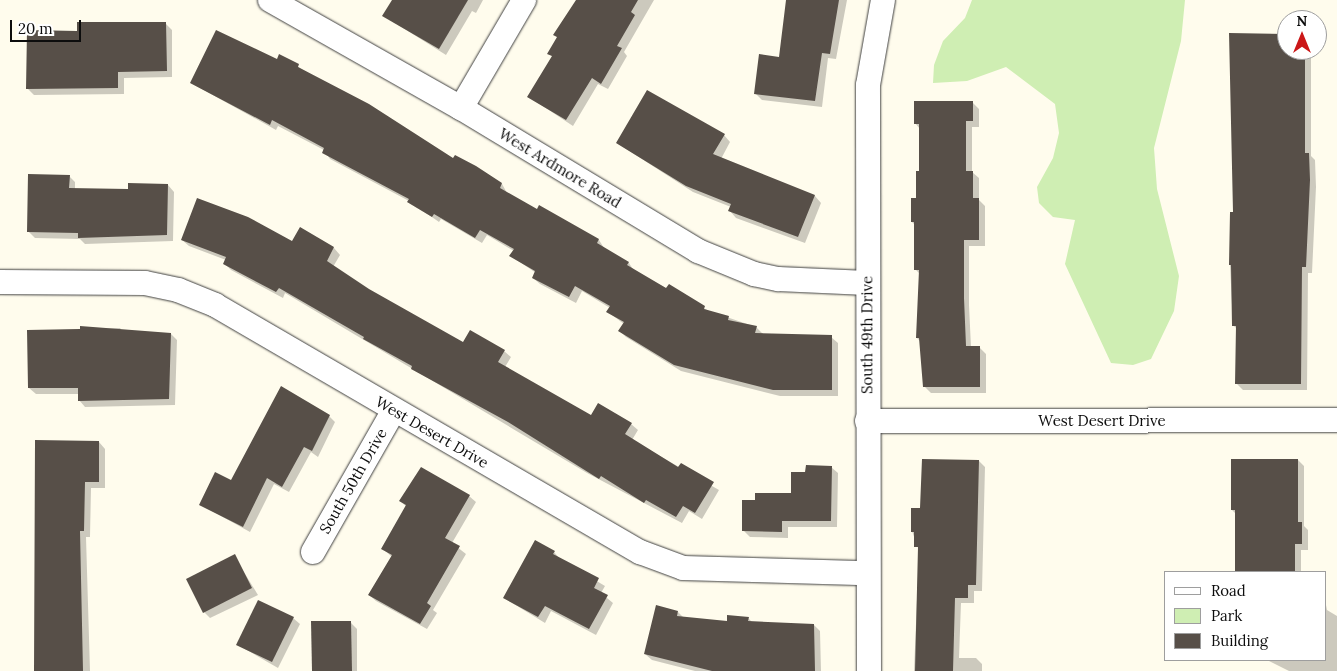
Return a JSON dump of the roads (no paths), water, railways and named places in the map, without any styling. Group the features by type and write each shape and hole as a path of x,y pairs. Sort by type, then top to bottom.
{"street":[{"name":"West Ardmore Road","path":"270,0 461,108 715,259 754,274 778,279 867,282"},
{"path":"461,108 524,0"},
{"name":"South 49th Drive","path":"869,671 867,574 868,85 883,0"},
{"name":"West Desert Drive","path":"0,282 116,281 145,283 178,290 224,309 640,552 683,568 867,574"},
{"name":"South 50th Drive","path":"313,552 394,410"},
{"name":"West Desert Drive","path":"867,421 1337,420"}]}
